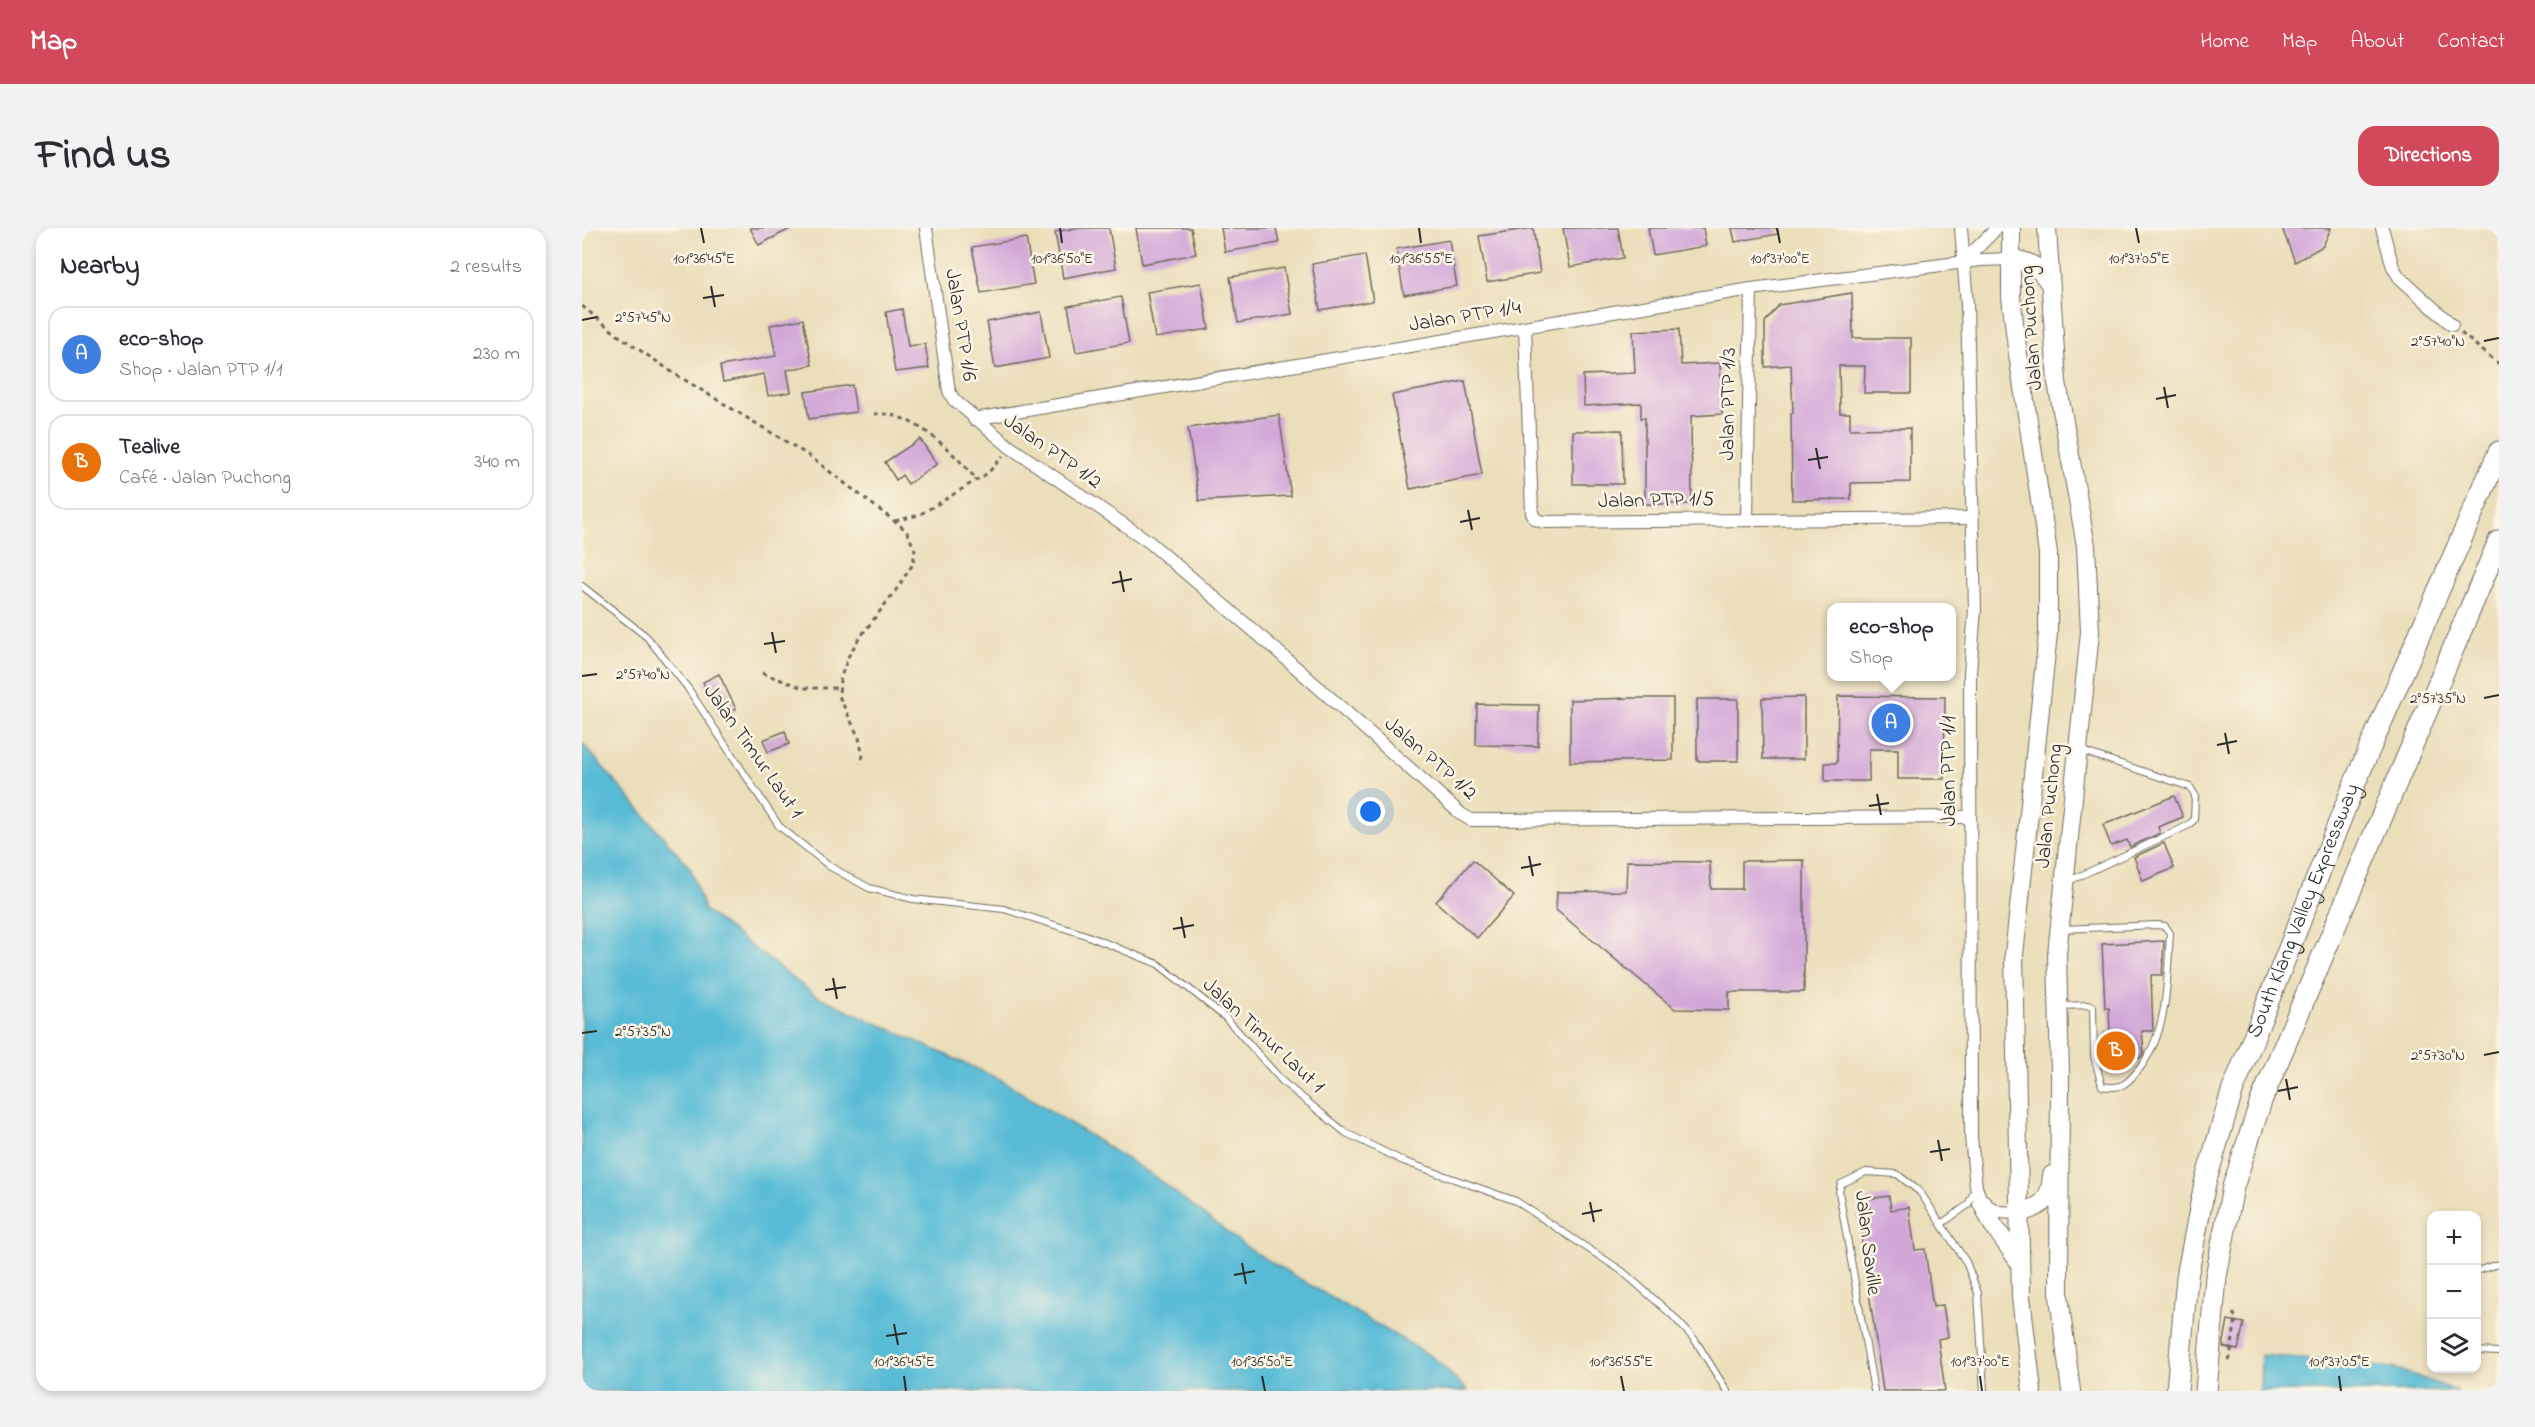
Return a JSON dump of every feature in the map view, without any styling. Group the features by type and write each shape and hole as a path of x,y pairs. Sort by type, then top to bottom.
{"highway":[{"name":"South Klang Valley Expressway","path":"2177,1391 2187,1277 2205,1183 2232,1092 2356,780 2499,452"},
{"name":"South Klang Valley Expressway","path":"2206,1391 2216,1277 2230,1198 2261,1101 2499,541"}],"main road":[{"name":"Jalan Puchong","path":"2011,228 2012,297 2017,348 2048,553 2048,622 2014,955 2021,1297 2032,1391"},
{"name":"Jalan Puchong","path":"2047,228 2057,382 2086,546 2090,632 2057,954 2060,1074 2059,1296 2070,1391"},
{"path":"2012,259 2031,262 2040,269 2050,284"},
{"path":"2018,1213 2036,1209 2051,1191 2052,1130 2060,1074"},
{"path":"1979,1195 1993,1225 2020,1263"}],"street":[{"name":"Jalan PTP 1/6","path":"926,228 950,391 954,400 974,419"},
{"name":"Jalan PTP 1/1","path":"1961,228 1967,305 1975,609 1970,674 1971,1137 1979,1195"},
{"path":"1964,261 1997,228"},
{"path":"2382,228 2393,267 2399,277 2452,325"},
{"name":"Jalan PTP 1/4","path":"974,419 1751,290 1964,261 2012,259"},
{"name":"Jalan PTP 1/3","path":"1746,520 1751,290"},
{"name":"Jalan PTP 1/5","path":"1526,327 1532,513 1535,519 1543,522 1971,518"},
{"name":"Jalan PTP 1/2","path":"974,419 1010,447 1148,541 1274,648 1461,814 1471,820 1970,817"},
{"path":"1979,1195 1999,1212 2018,1213"}],"lane":[{"name":"Jalan Timur Laut 1","path":"582,586 647,637 687,687 779,826 829,867 869,888 913,899 1004,909 1083,934 1158,964 1226,1018 1283,1082 1346,1133 1403,1161 1516,1201 1622,1271 1672,1315 1695,1340 1727,1391"},
{"path":"2064,884 2187,826 2194,820 2195,795 2190,787 2078,750"},
{"path":"2057,1006 2089,1005 2093,1007 2094,1056 2102,1086 2115,1089 2128,1084 2151,1053 2165,1008 2170,933 2165,926 2158,925 2059,930"},
{"name":"Jalan Saville","path":"1874,1391 1839,1192 1841,1184 1866,1172 1897,1174 1920,1192 1966,1262 1978,1293 1984,1391"},
{"path":"1941,1224 1979,1195"},
{"path":"2481,1269 2499,1264"},
{"path":"2481,1351 2499,1352"}],"path":[{"path":"582,306 675,374 808,456 906,530 915,550 913,564 896,590 870,621 848,657 839,688 843,707 859,738 863,756 860,763"},
{"path":"2452,325 2499,364"},
{"path":"874,414 881,413 906,420 933,436 976,479"},
{"path":"895,520 919,515 988,473 1010,447"},
{"path":"762,673 803,688 839,688"}],"water":[{"path":"582,743 690,868 704,910 815,995 1001,1080 1151,1174 1249,1249 1434,1358 1468,1391 582,1391"},
{"path":"2261,1355 2394,1368 2457,1391 2260,1391"}],"building":[{"path":"750,228 792,228 759,245"},
{"path":"1076,228 1109,228 1116,268 1063,278 1055,232"},
{"path":"1136,228 1191,228 1196,254 1142,264"},
{"path":"1221,228 1276,228 1279,243 1225,252"},
{"path":"1533,228 1540,273 1487,282 1479,236"},
{"path":"1563,228 1618,228 1623,258 1570,267"},
{"path":"1648,228 1703,228 1706,246 1653,255"},
{"path":"1732,228 1777,228 1778,234 1735,242"},
{"path":"2282,228 2331,228 2323,246 2295,262"},
{"path":"1026,238 1034,284 981,293 972,247"},
{"path":"1449,240 1457,286 1404,295 1396,249"},
{"path":"1365,255 1373,301 1320,310 1312,264"},
{"path":"1284,268 1292,314 1238,323 1230,277"},
{"path":"1201,283 1209,329 1155,338 1147,292"},
{"path":"1852,293 1853,338 1911,338 1911,393 1864,393 1865,366 1839,366 1840,413 1850,413 1850,429 1910,428 1910,482 1851,483 1851,499 1792,500 1791,365 1765,367 1765,322 1779,305"},
{"path":"1121,297 1129,343 1076,352 1068,306"},
{"path":"902,309 908,346 925,344 929,368 895,372 886,312"},
{"path":"1041,312 1049,358 995,368 987,322"},
{"path":"803,319 812,365 787,370 791,392 768,396 764,374 723,382 720,366 776,356 770,325"},
{"path":"1679,329 1681,365 1720,363 1722,414 1691,416 1692,504 1645,504 1645,418 1641,418 1641,403 1584,406 1583,375 1635,373 1633,331"},
{"path":"1465,381 1482,475 1410,489 1392,395"},
{"path":"852,385 856,412 809,419 805,392"},
{"path":"1279,415 1291,496 1199,501 1188,428"},
{"path":"1622,430 1623,484 1573,484 1573,431"},
{"path":"920,439 937,464 908,484 902,475 896,480 885,462"},
{"path":"719,674 736,709 720,717 703,682"},
{"path":"1838,696 1945,697 1944,779 1898,779 1898,749 1869,749 1869,781 1825,781 1825,763 1837,763"},
{"path":"1804,697 1804,759 1763,759 1762,698"},
{"path":"1673,698 1673,760 1570,762 1570,700"},
{"path":"1697,699 1738,699 1738,761 1697,761"},
{"path":"1477,704 1539,705 1538,746 1476,745"},
{"path":"785,731 789,744 768,752 763,740"},
{"path":"2174,796 2183,817 2158,827 2160,833 2130,847 2127,840 2111,846 2103,825"},
{"path":"2164,843 2174,868 2143,881 2134,857"},
{"path":"1473,860 1514,896 1477,938 1436,902"},
{"path":"1804,860 1804,992 1729,992 1729,1010 1675,1009 1556,910 1557,892 1626,891 1627,861 1710,862 1711,889 1742,889 1742,861"},
{"path":"2164,941 2162,975 2151,975 2153,1031 2142,1031 2144,1053 2140,1058 2106,1060 2105,1033 2110,1033 2109,1008 2105,1008 2102,944"},
{"path":"1889,1196 1891,1210 1909,1207 1915,1250 1925,1249 1933,1307 1943,1305 1948,1337 1938,1339 1945,1391 1883,1391 1858,1214 1870,1212 1868,1199"},
{"path":"2228,1320 2244,1323 2238,1350 2223,1347"}],"place":[{"name":"eco-shop","path":"1891,723"},
{"name":"Tealive","path":"2116,1051"}]}
